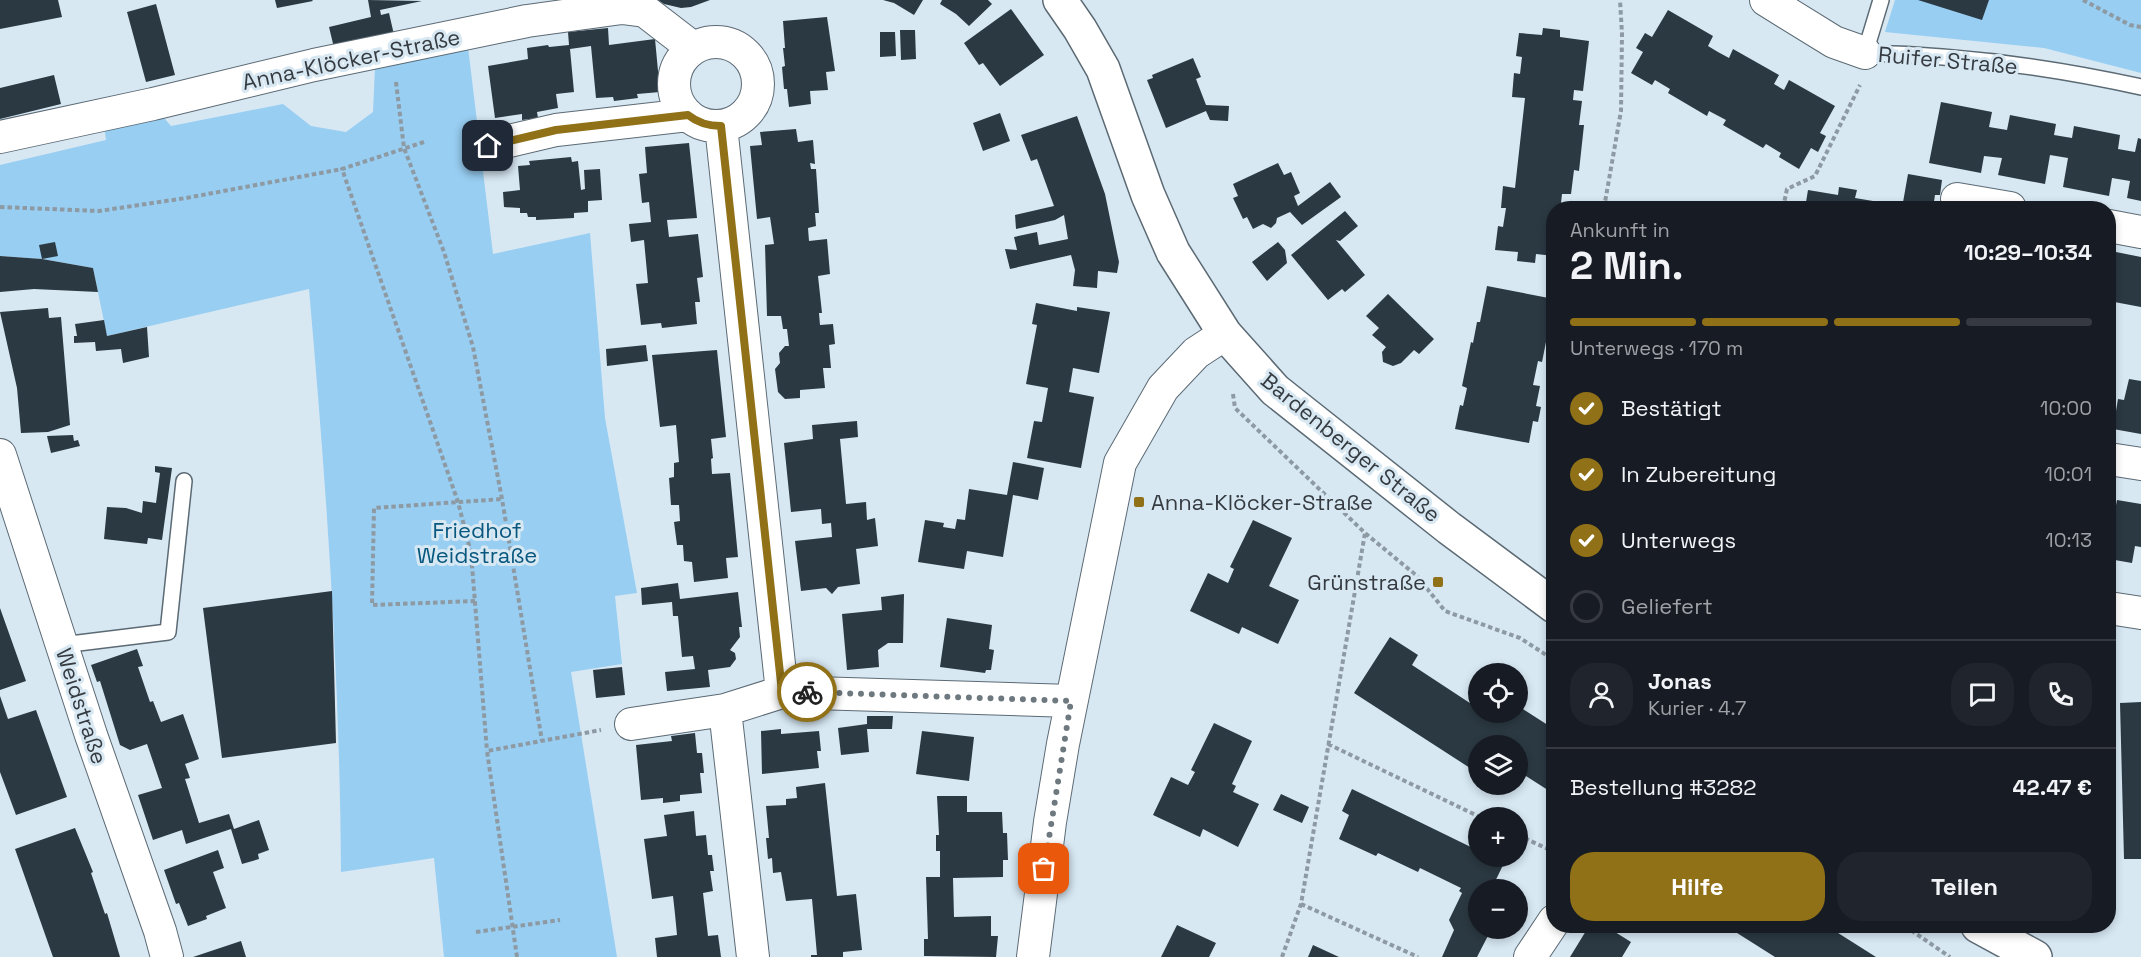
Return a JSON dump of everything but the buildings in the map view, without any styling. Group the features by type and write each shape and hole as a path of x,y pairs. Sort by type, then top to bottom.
{"main road":[{"name":"Bardenberger Straße","path":"1060,0 1103,69 1148,195 1173,252 1225,334 1275,390 1449,528 1546,599"},
{"path":"1979,933 2002,957"},
{"path":"1991,933 2035,957"}],"street":[{"name":"Ruifer Straße","path":"1766,0 1834,42 1865,53"},
{"name":"Anna-Klöcker-Straße","path":"0,137 153,104 314,65 527,21 622,8 645,11 693,48"},
{"path":"706,42 728,43 742,50 755,66 759,80 755,101 747,113 734,122 721,126 710,126 688,115 676,101 673,86 674,75 680,61 693,48 706,42"},
{"path":"488,146 556,130 688,115"},
{"path":"721,126 782,692"},
{"path":"1957,199 1969,201"},
{"path":"2116,227 2141,232"},
{"path":"1033,957 1050,822 1071,701 1120,463 1163,388 1196,353 1225,334"},
{"name":"Weidstraße","path":"0,455 91,735 167,957"},
{"path":"2116,460 2141,464"},
{"path":"2116,609 2141,613"},
{"path":"631,724 725,710 782,692 1071,701"},
{"path":"725,710 753,957"},
{"path":"1530,957 1546,933"}],"lane":[{"path":"1865,53 1881,0"},
{"name":"Ruifer Straße","path":"1865,53 1902,54 2075,73 2141,87"},
{"path":"62,645 168,632 184,481"}],"path":[{"path":"1605,201 1621,111 1620,0"},
{"path":"2086,1 2130,25 2141,27"},
{"path":"392,49 404,148 444,252 473,347 502,499 542,741"},
{"path":"1784,201 1787,189 1815,176 1864,77 1865,53"},
{"path":"0,207 99,211 186,198 342,169 424,142"},
{"path":"342,169 458,502 471,553 487,751 517,957"},
{"path":"1232,387 1235,408 1365,533 1417,576 1445,611 1520,638 1546,655"},
{"path":"475,601 372,605 374,508 502,499"},
{"path":"1282,957 1301,904 1365,533"},
{"path":"487,751 586,733"},
{"path":"1328,744 1468,811"},
{"path":"1528,840 1546,848"},
{"path":"1301,904 1418,957"},
{"path":"476,932 560,920"},
{"path":"1915,933 1950,957"}],"green space":[{"path":"1895,0 2141,0 2141,73 2044,48 1885,32"},
{"name":"Friedhof Weidstraße","path":"468,47 493,254 590,233 605,418 637,593 615,596 622,664 571,672 617,957 444,957 434,858 341,872 338,726 331,580 309,289 107,336 93,268 42,259 0,256 0,165 106,140 104,125 160,113 171,126 283,104 311,126 346,132 373,112 375,68"}],"way so far":[{"path":"807,692 1071,701 1044,869"}],"place":[{"name":"Anna-Klöcker-Straße","path":"1139,502"},
{"name":"Grünstraße","path":"1438,582"}],"route":[{"path":"488,146 556,130 688,115 710,126 721,126 782,692 807,692"}]}
